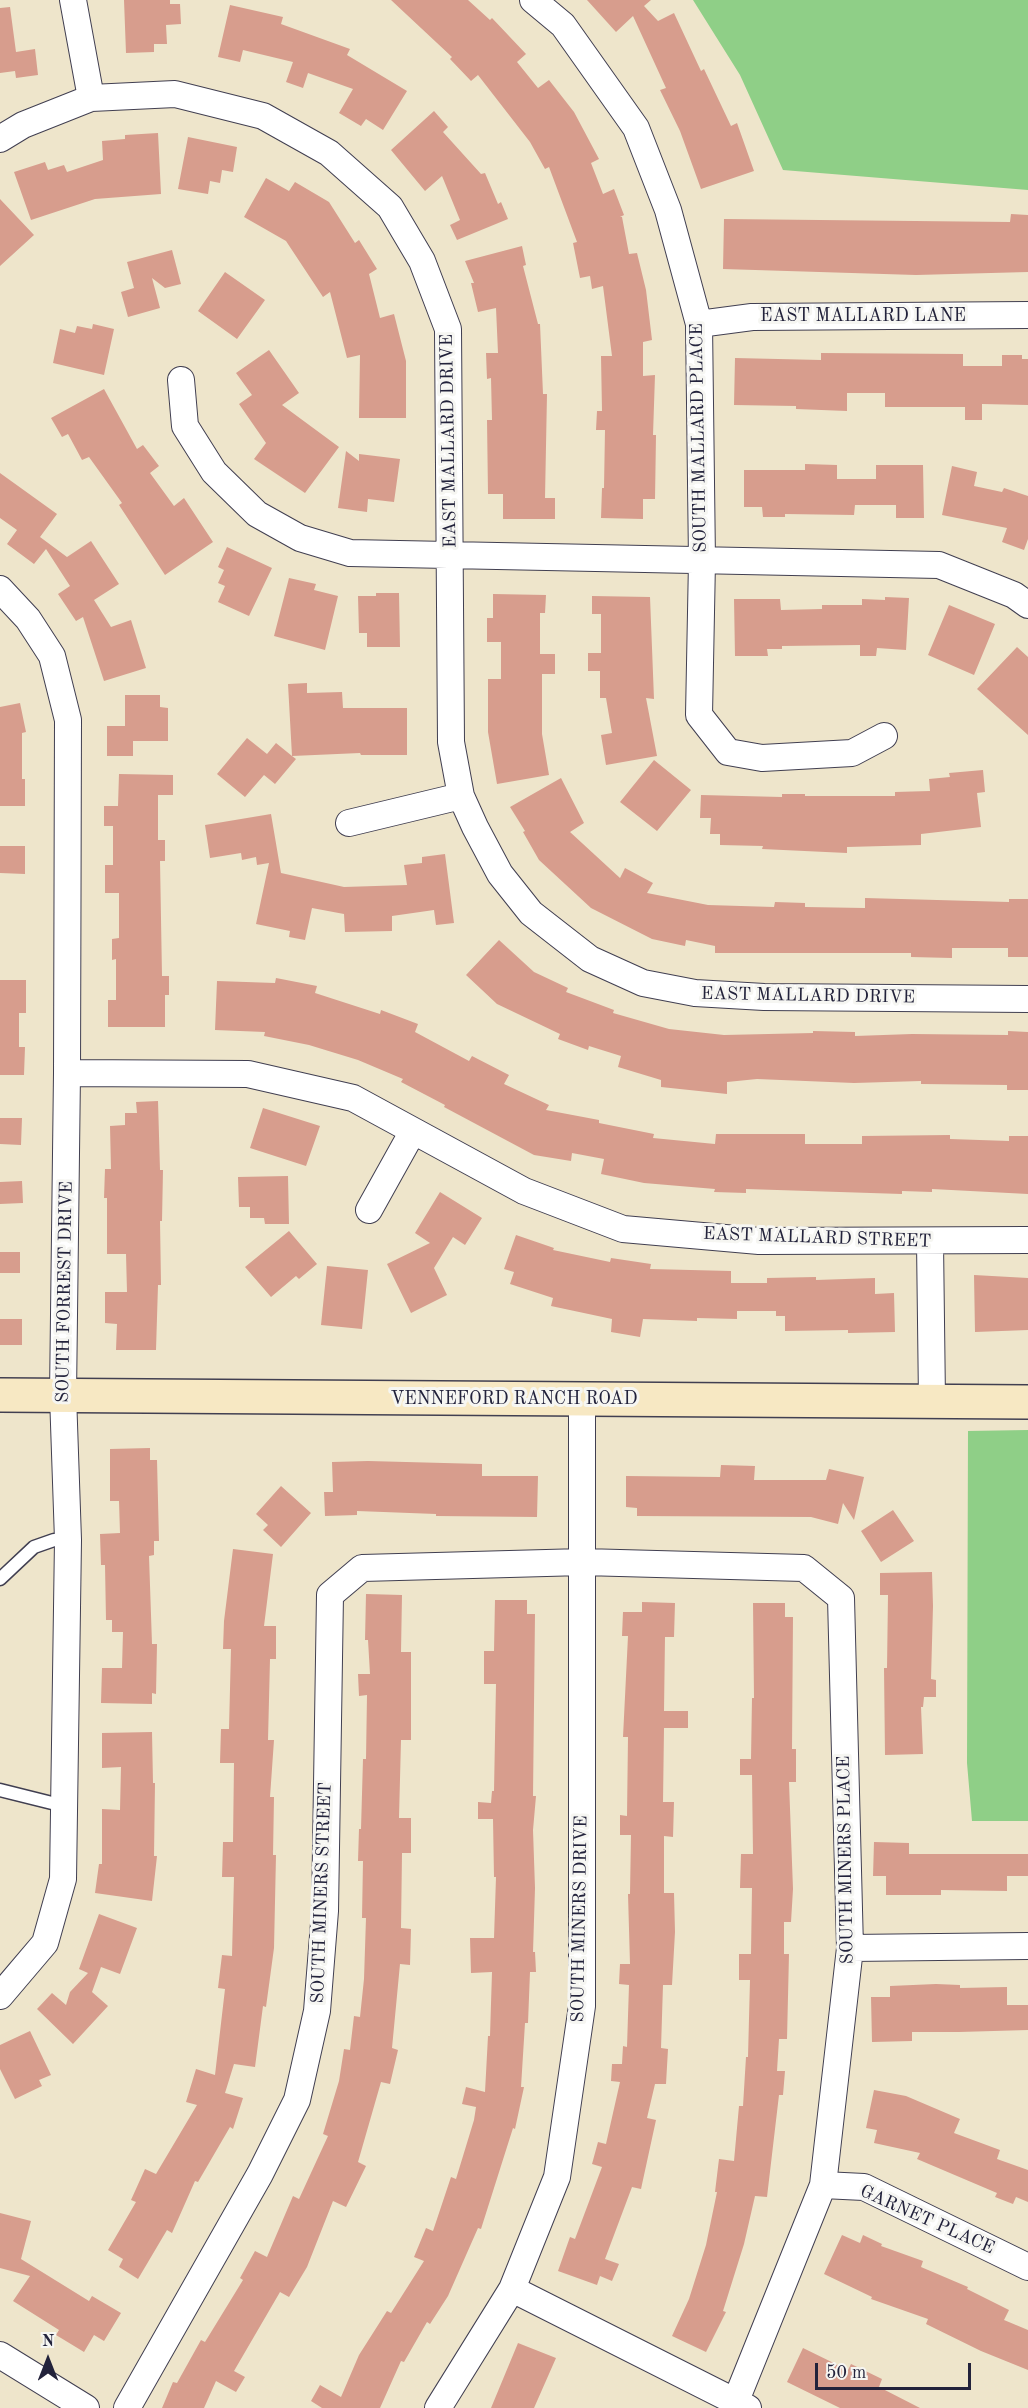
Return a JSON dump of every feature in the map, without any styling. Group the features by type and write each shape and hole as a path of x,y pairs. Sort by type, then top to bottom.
{"street":[{"path":"73,0 91,98"},
{"name":"SOUTH MALLARD PLACE","path":"534,0 563,25 636,128 668,210 699,324 702,561 699,715 728,752 762,758 852,753 884,736"},
{"name":"EAST MALLARD DRIVE","path":"0,139 24,125 91,98 175,94 263,116 329,153 390,207 422,261 448,328 451,742 461,796 500,874 531,913 590,959 643,983 695,993 764,997 1028,999"},
{"name":"EAST MALLARD LANE","path":"699,324 752,317 1028,315"},
{"path":"181,380 185,426 214,472 257,514 300,538 350,553 939,565 1028,604"},
{"name":"SOUTH FORREST DRIVE","path":"0,589 28,619 51,656 68,720 63,1395 69,1540 63,1879 45,1943 0,1996"},
{"path":"349,823 461,796"},
{"name":"EAST MALLARD STREET","path":"67,1073 248,1074 353,1098 524,1191 623,1229 759,1241 1028,1240"},
{"path":"369,1210 412,1131"},
{"path":"930,1242 932,1401"},
{"name":"VENNEFORD RANCH ROAD","path":"0,1395 1028,1402"},
{"name":"SOUTH MINERS DRIVE","path":"438,2408 512,2289 557,2177 582,2006 582,1399"},
{"name":"SOUTH MINERS PLACE","path":"583,1562 804,1568 841,1598 850,1948 823,2185 739,2406"},
{"name":"SOUTH MINERS STREET","path":"127,2408 260,2174 297,2100 317,2011 325,1911 330,1595 362,1568 583,1562"},
{"path":"850,1948 1028,1946"},
{"name":"GARNET PLACE","path":"823,2185 864,2187 1028,2266"},
{"path":"512,2289 739,2406"},
{"path":"0,2355 86,2408"}],"lane":[{"path":"0,1579 34,1547 54,1540 69,1540"},
{"path":"0,1790 64,1806"}],"green space":[{"path":"693,0 1028,0 1028,190 783,170 740,75"},
{"path":"1028,1430 1028,1821 972,1821 967,1763 968,1431"}],"building":[{"path":"124,0 170,0 170,4 180,4 181,24 166,25 167,44 154,44 154,52 126,53"},
{"path":"391,0 468,0 490,20 492,18 526,54 517,62 538,88 549,80 574,112 599,159 591,163 603,194 614,189 624,215 620,217 622,217 629,254 637,253 646,290 652,340 643,342 643,376 655,375 653,435 656,435 655,499 643,499 643,519 601,518 605,430 596,430 597,411 602,411 601,356 612,356 603,286 592,289 590,276 580,278 573,243 577,242 549,167 545,169 530,142 478,75 471,81 450,59 452,57"},
{"path":"587,0 651,0 644,6 658,21 674,13 701,71 704,69 731,126 737,123 754,171 701,189 680,131 660,90 666,88 633,16 616,32"},
{"path":"230,5 283,17 281,24 350,49 347,55 407,91 383,130 366,119 361,126 339,113 353,89 308,73 303,88 286,82 293,62 243,50 240,62 218,57"},
{"path":"10,7 16,52 35,49 38,75 16,78 15,71 0,73 0,8"},
{"path":"434,111 448,127 443,132 481,174 485,173 498,204 501,202 508,219 457,240 450,225 460,220 442,176 425,191 391,150"},
{"path":"158,133 161,194 95,199 31,220 14,172 45,162 48,170 64,165 67,172 103,160 102,141 125,139 125,135"},
{"path":"188,137 237,147 233,172 222,170 220,183 210,181 208,194 178,189"},
{"path":"266,178 289,191 295,182 329,202 355,243 359,240 377,269 369,274 380,318 394,314 406,361 406,418 359,418 360,355 347,358 330,292 323,297 286,241 244,217"},
{"path":"0,199 34,235 0,266"},
{"path":"1011,214 1028,215 1028,272 916,275 723,269 724,219 1010,222"},
{"path":"522,246 526,265 523,266 538,324 540,324 543,394 547,394 545,498 555,498 555,519 503,519 503,494 488,494 487,420 492,420 491,378 487,379 486,353 498,353 496,308 478,312 471,283 474,283 465,261"},
{"path":"172,250 181,284 165,288 152,278 160,308 128,317 121,292 134,288 127,262"},
{"path":"225,272 265,300 237,339 198,311"},
{"path":"93,324 114,329 104,375 53,363 60,329 75,333 77,326 92,329"},
{"path":"269,350 299,393 282,405 339,447 305,493 254,459 266,443 239,404 252,395 236,373"},
{"path":"821,353 963,354 963,366 1002,366 1002,355 1022,355 1022,359 1028,359 1028,405 982,404 982,420 965,420 965,407 885,407 885,393 847,393 847,411 796,409 796,406 734,405 735,358 821,360"},
{"path":"104,389 137,449 143,445 159,466 150,473 174,506 184,498 213,542 165,575 119,505 122,503 89,457 82,460 68,434 62,437 51,418"},
{"path":"346,451 359,461 359,454 400,459 394,502 368,499 367,512 338,508"},
{"path":"805,464 837,465 837,479 876,479 876,465 923,465 924,518 896,518 896,505 855,505 854,515 785,514 785,517 763,517 762,507 744,507 744,470 805,470"},
{"path":"952,466 977,472 974,486 1002,492 1004,488 1028,496 1028,539 1024,550 1002,542 1007,528 942,515"},
{"path":"0,473 57,514 40,537 67,557 91,541 119,584 94,600 111,627 131,620 146,668 104,681 83,617 76,621 58,594 70,586 46,549 34,564 7,544 17,530 0,518"},
{"path":"227,547 272,568 249,616 218,602 225,586 218,583 224,570 218,567"},
{"path":"289,578 316,584 314,590 338,596 325,650 274,636"},
{"path":"376,593 399,593 400,647 367,647 367,633 359,633 358,596 376,596"},
{"path":"493,594 546,595 545,613 540,613 540,654 555,654 555,674 542,674 542,734 549,775 497,784 488,732 488,679 501,679 501,642 487,642 487,618 493,618"},
{"path":"592,596 650,597 654,699 646,698 657,756 606,765 601,735 612,733 606,698 600,698 600,671 588,671 588,653 601,653 601,614 592,614"},
{"path":"885,597 909,598 906,650 877,648 876,656 860,656 860,645 782,646 782,649 767,649 768,656 735,656 734,599 780,599 781,610 822,609 822,605 862,605 862,599 885,600"},
{"path":"949,605 995,624 974,675 928,655"},
{"path":"1017,647 1028,657 1028,735 977,689"},
{"path":"307,683 307,693 342,692 343,708 407,708 407,755 361,755 360,753 292,756 288,684"},
{"path":"125,695 160,695 160,707 168,708 168,741 133,741 133,756 107,756 107,726 125,726"},
{"path":"20,703 26,732 22,733 22,779 25,779 25,806 0,806 0,707"},
{"path":"247,738 267,754 276,743 296,759 275,784 264,775 245,797 217,774"},
{"path":"654,760 691,790 657,831 620,802"},
{"path":"983,770 985,792 977,793 981,827 921,834 921,845 847,847 847,853 720,845 720,834 710,834 711,818 700,818 701,795 895,796 895,792 930,791 929,779 950,777 949,773"},
{"path":"119,774 173,775 173,795 158,795 158,840 165,840 165,861 160,861 162,976 169,976 169,995 165,995 165,1027 108,1027 108,1000 116,1000 116,959 112,960 112,939 119,938 119,893 105,893 105,865 113,865 113,826 104,826 104,806 118,806"},
{"path":"561,778 584,823 570,832 620,878 625,868 653,883 647,893 708,905 774,907 775,902 805,903 805,907 865,908 865,898 1009,902 1009,899 1028,899 1028,957 1008,957 1008,948 952,948 952,958 911,957 911,953 715,953 715,946 686,940 685,946 652,939 591,908 539,860 523,832 525,831 510,807"},
{"path":"271,814 281,873 344,887 407,885 404,865 422,863 422,857 445,854 454,923 436,925 434,910 392,916 392,931 345,932 344,914 312,908 305,940 289,937 290,931 256,924 269,863 257,865 256,857 242,860 241,853 210,858 205,825"},
{"path":"0,846 25,846 25,874 0,873"},
{"path":"499,940 534,972 568,988 566,992 614,1010 613,1013 669,1029 724,1035 813,1033 813,1031 855,1032 855,1036 1008,1035 1008,1031 1028,1032 1028,1090 1007,1090 1007,1085 921,1084 921,1081 854,1083 757,1079 727,1082 727,1094 661,1087 661,1080 618,1067 621,1056 589,1046 588,1050 558,1039 560,1034 497,1004 466,975"},
{"path":"276,978 317,986 315,993 380,1014 381,1010 418,1024 415,1032 469,1061 472,1056 509,1075 504,1084 549,1105 546,1110 654,1134 653,1138 715,1144 716,1134 805,1134 805,1144 862,1144 862,1136 950,1135 950,1139 1009,1141 1009,1136 1028,1136 1028,1194 932,1189 932,1192 902,1191 902,1194 746,1189 746,1193 714,1192 715,1189 644,1183 601,1174 604,1159 572,1153 571,1161 534,1155 444,1107 445,1105 401,1082 403,1079 358,1060 309,1045 264,1036 265,1032 215,1030 217,981 275,983"},
{"path":"0,980 26,980 26,1013 19,1013 19,1047 25,1047 24,1075 0,1075"},
{"path":"158,1101 160,1170 163,1170 162,1221 160,1221 161,1285 158,1285 156,1350 116,1350 117,1324 105,1323 105,1292 127,1292 126,1254 107,1254 107,1198 104,1198 105,1169 111,1169 110,1126 125,1125 125,1113 137,1113 136,1102"},
{"path":"263,1108 320,1126 306,1166 250,1148"},
{"path":"0,1118 22,1118 21,1145 0,1144"},
{"path":"288,1176 289,1224 265,1224 264,1218 250,1218 250,1207 239,1207 238,1177"},
{"path":"22,1181 23,1203 0,1204 0,1182"},
{"path":"440,1192 482,1218 465,1245 453,1237 434,1268 447,1295 411,1313 387,1264 430,1243 415,1233"},
{"path":"289,1231 317,1264 299,1279 296,1276 271,1297 245,1267"},
{"path":"516,1235 554,1248 553,1250 610,1262 611,1258 651,1264 650,1269 731,1271 731,1283 767,1283 767,1278 816,1277 816,1280 875,1278 875,1294 894,1293 895,1332 785,1331 785,1316 776,1316 776,1311 737,1311 737,1319 697,1318 697,1321 643,1319 640,1337 611,1332 612,1319 551,1306 553,1298 510,1284 514,1272 504,1269"},
{"path":"0,1252 20,1252 20,1273 0,1273"},
{"path":"327,1266 368,1270 362,1329 321,1325"},
{"path":"974,1275 1028,1278 1028,1330 975,1332"},
{"path":"0,1319 22,1319 22,1345 0,1345"},
{"path":"150,1448 150,1460 157,1460 159,1541 154,1541 154,1555 149,1556 152,1644 157,1644 156,1694 152,1693 152,1704 101,1703 102,1668 122,1668 123,1632 112,1632 112,1620 106,1620 105,1565 101,1565 100,1534 120,1533 119,1501 110,1501 110,1449"},
{"path":"332,1462 482,1464 482,1476 538,1476 537,1517 436,1516 436,1514 357,1511 357,1515 325,1516 324,1492 333,1492"},
{"path":"721,1465 755,1466 754,1480 826,1480 829,1469 864,1477 854,1520 843,1503 838,1524 811,1517 637,1516 637,1508 626,1507 626,1476 720,1477"},
{"path":"281,1486 311,1513 281,1547 263,1530 268,1525 256,1514"},
{"path":"893,1510 914,1541 881,1562 861,1531"},
{"path":"233,1549 273,1554 264,1626 276,1626 276,1659 270,1659 268,1740 274,1740 270,1797 274,1797 273,1855 276,1855 274,1948 255,2067 234,2064 225,2093 243,2098 233,2129 230,2127 198,2182 195,2181 172,2233 167,2230 138,2279 119,2267 123,2259 108,2250 136,2202 131,2200 145,2169 156,2174 197,2105 186,2102 196,2069 215,2075 225,1989 218,1988 222,1955 232,1956 234,1877 222,1877 223,1842 233,1842 234,1763 220,1763 221,1729 229,1729 231,1649 223,1649"},
{"path":"932,1572 931,1679 936,1680 936,1697 924,1697 923,1707 921,1707 923,1754 885,1755 884,1668 887,1668 888,1595 880,1595 880,1573"},
{"path":"366,1594 402,1595 401,1652 411,1652 411,1740 401,1740 399,1818 411,1818 411,1853 402,1853 401,1928 411,1929 410,1965 400,1964 392,2048 398,2050 390,2084 381,2082 358,2162 366,2166 346,2207 333,2201 307,2267 289,2297 280,2292 234,2371 245,2377 236,2392 216,2381 204,2408 162,2408 173,2382 177,2383 201,2340 205,2342 243,2280 240,2278 255,2251 267,2257 293,2196 299,2199 328,2136 323,2134 339,2081 344,2049 350,2050 354,2016 360,2017 366,1918 362,1918 363,1861 358,1861 363,1759 366,1759 367,1695 359,1696 358,1674 370,1674 368,1640 365,1640"},
{"path":"495,1600 527,1600 527,1614 535,1614 533,1796 536,1796 533,1830 535,1888 533,1952 535,1952 536,1972 530,1972 528,2023 525,2023 521,2087 524,2087 515,2129 513,2128 481,2229 478,2228 448,2296 430,2324 427,2322 404,2362 401,2361 380,2408 322,2408 311,2401 320,2385 341,2397 359,2355 387,2311 391,2313 424,2261 414,2257 426,2228 433,2231 451,2177 456,2179 474,2120 476,2107 462,2104 466,2087 485,2092 492,1972 471,1973 470,1938 494,1938 496,1877 494,1877 493,1819 478,1819 478,1802 491,1803 492,1791 494,1791 496,1684 484,1684 484,1651 494,1651"},
{"path":"642,1602 675,1603 674,1637 665,1637 664,1711 688,1711 688,1728 664,1728 663,1802 674,1802 673,1837 664,1836 664,1893 674,1893 675,1932 672,1985 663,1985 661,2048 668,2049 666,2084 655,2084 647,2118 656,2120 641,2189 632,2187 605,2259 619,2264 612,2281 600,2276 597,2285 558,2271 570,2237 575,2239 602,2167 592,2164 598,2142 606,2144 620,2082 611,2081 612,2064 622,2064 623,2046 627,2047 629,1985 619,1984 620,1964 630,1964 628,1894 630,1894 631,1835 620,1835 620,1815 627,1816 628,1737 623,1737 628,1636 622,1636 623,1612 642,1612"},
{"path":"753,1603 785,1603 785,1617 793,1617 792,1749 796,1749 796,1782 789,1782 793,1889 791,1922 784,1922 784,1954 789,1954 787,2039 779,2039 777,2071 785,2071 783,2095 779,2095 767,2197 755,2196 744,2244 723,2311 726,2312 706,2352 672,2336 689,2299 706,2245 717,2192 715,2192 719,2159 734,2161 739,2106 743,2106 746,2057 748,2057 750,1980 739,1980 739,1954 751,1954 752,1888 740,1888 741,1854 753,1854 752,1775 740,1775 740,1759 751,1759 752,1698 754,1698"},
{"path":"152,1732 153,1783 155,1783 154,1856 157,1856 152,1901 95,1893 99,1864 102,1864 102,1809 120,1810 121,1767 102,1768 102,1733"},
{"path":"874,1842 909,1843 909,1854 1028,1854 1028,1876 1007,1876 1007,1891 941,1890 941,1895 886,1895 886,1876 873,1876"},
{"path":"99,1914 137,1928 120,1974 101,1967 92,1992 108,2006 73,2044 37,2009 52,1993 66,2005 70,1992 88,1973 79,1969"},
{"path":"960,1985 960,1988 1007,1987 1007,2005 1028,2005 1028,2030 912,2032 912,2041 872,2042 871,1997 890,1997 890,1986"},
{"path":"30,2031 51,2075 39,2080 42,2086 15,2099 0,2069 0,2045"},
{"path":"874,2090 906,2096 960,2119 954,2133 1000,2150 997,2159 1028,2170 1028,2202 1016,2197 1013,2204 995,2197 997,2193 917,2159 920,2153 874,2143 877,2130 866,2128"},
{"path":"0,2213 31,2221 21,2259 89,2301 92,2296 121,2313 104,2341 94,2335 84,2352 56,2335 59,2330 13,2301 30,2276 0,2268"},
{"path":"842,2235 860,2243 863,2235 882,2244 881,2246 923,2261 921,2267 968,2287 967,2289 1009,2310 1004,2320 1028,2330 1028,2370 981,2351 926,2324 928,2319 871,2299 872,2297 824,2274"},
{"path":"518,2343 556,2358 534,2408 491,2408"},
{"path":"803,2348 848,2370 851,2364 882,2379 879,2387 920,2408 840,2408 787,2382"}]}
